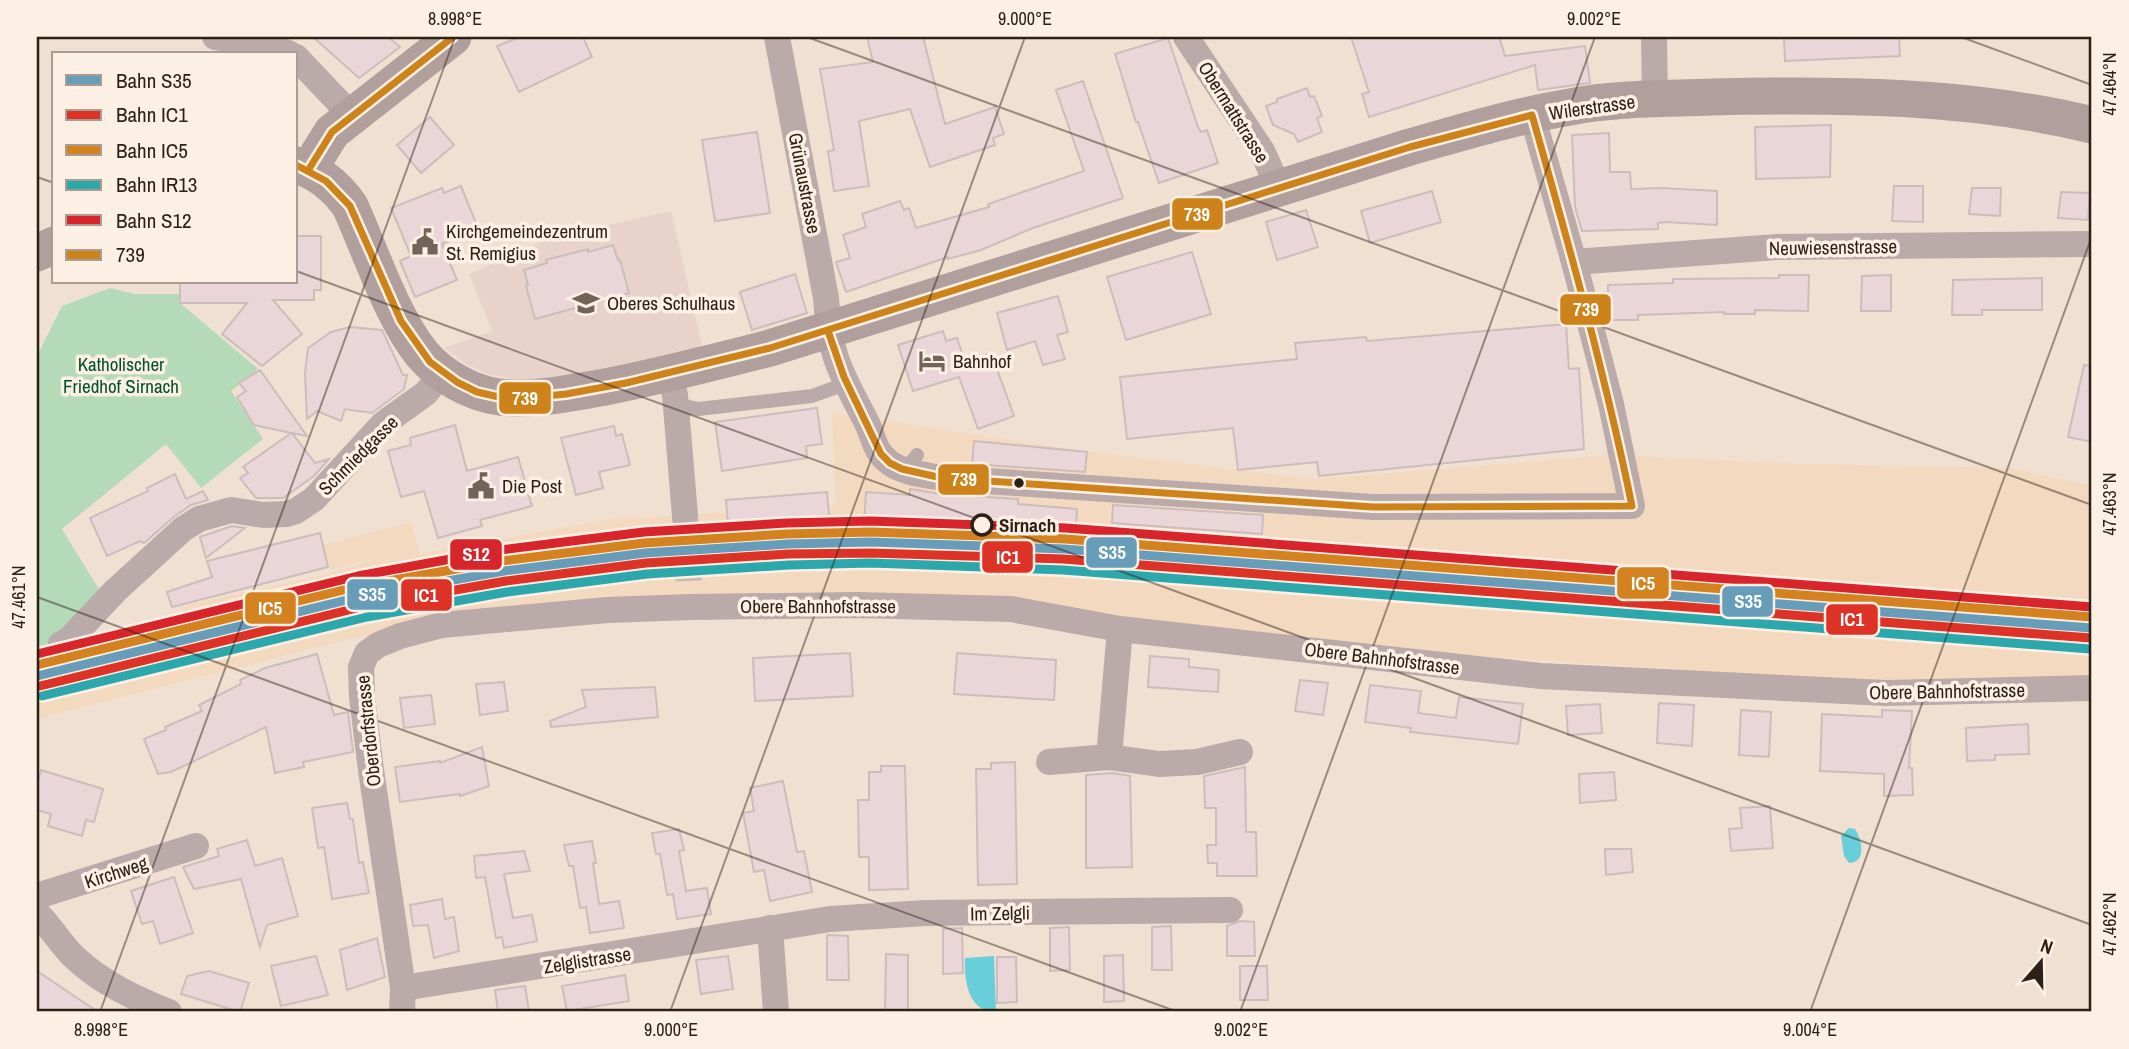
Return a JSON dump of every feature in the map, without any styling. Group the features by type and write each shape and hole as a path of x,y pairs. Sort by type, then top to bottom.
{"main road":[{"path":"453,37 351,115 332,132 302,167 333,186 350,206 398,315 422,353 442,373 464,386 499,397 673,389"},
{"name":"Wilerstrasse","path":"673,389 828,331 1279,188 1423,143 1571,106 1655,99 1754,96 1898,100 1987,106 2092,125"},
{"path":"37,266 37,275"}],"street":[{"path":"215,37 271,46 285,52"},
{"name":"Grünaustrasse","path":"777,37 826,298 828,331 834,355 845,384 868,405 867,423 876,449 882,457 897,467 912,462 942,478 1373,507 1632,506 1611,404 1574,262"},
{"name":"Obermattstrasse","path":"1186,37 1262,152 1279,188"},
{"path":"1654,37 1655,99"},
{"path":"298,59 351,115"},
{"path":"1532,116 1574,262"},
{"name":"Neuwiesenstrasse","path":"1574,262 1777,247 2092,244"},
{"name":"Schmiedgasse","path":"61,644 70,639 115,591 162,548 199,519 231,510 263,515 286,514 314,499 383,424 426,393 442,373"},
{"path":"673,389 685,516"},
{"name":"Obere Bahnhofstrasse","path":"690,598 1011,609 1119,629 1541,676 1886,693 2092,688"},
{"name":"Oberdorfstrasse","path":"402,1000 362,697 361,667 367,653 400,636 442,625 607,610 690,598"},
{"path":"1109,757 1119,629"},
{"path":"1049,762 1109,757 1159,764 1197,762 1240,752"},
{"name":"Kirchweg","path":"37,896 195,846"},
{"name":"Im Zelgli","path":"770,928 830,919 926,914 1230,910"},
{"path":"37,913 73,956 100,979 169,1012"},
{"path":"770,928 776,1012"},
{"name":"Zelglistrasse","path":"402,1000 770,928"}],"lane":[{"path":"673,389 698,410 812,396 845,384"}],"shaded area":[{"name":"Oberes Schulhaus","path":"671,211 703,350 630,367 533,380 487,374 468,365 444,348 492,331 469,274 550,238"},
{"path":"832,413 1098,453 1317,479 1608,455 1803,464 2011,468 2092,486 2092,680 1914,685 1460,655 1124,619 994,597 413,623 37,719 37,665 184,615 182,606 331,573 388,556 331,570 323,545 411,522 420,554 611,519 836,506"}],"green space":[{"name":"Katholischer Friedhof Sirnach","path":"110,288 135,294 180,294 180,303 258,369 231,391 263,439 201,488 166,444 62,529 102,594 61,637 37,650 37,356 62,306"}],"water":[{"path":"1849,828 1855,829 1857,833 1861,855 1855,862 1849,863 1844,856 1841,836"},
{"path":"994,956 996,1012 979,1007 974,1001 967,985 965,967 965,958"}],"building":[{"path":"313,37 388,37 400,47 359,78"},
{"path":"520,37 583,37 592,57 519,92 497,46"},
{"path":"867,37 923,37 945,124 995,107 1004,134 993,138 995,145 930,167 910,109 859,121 869,186 834,191 828,151 834,150 820,69 873,62"},
{"path":"1351,37 1499,37 1505,56 1585,46 1590,83 1538,90 1535,65 1369,117 1362,94 1369,92"},
{"path":"1784,37 1899,37 1900,56 1785,61"},
{"path":"1168,38 1198,127 1201,132 1207,130 1218,163 1159,183 1115,54"},
{"path":"1083,81 1123,198 1033,228 981,250 948,257 846,292 836,262 850,258 843,235 866,227 862,214 900,201 904,210 909,208 916,228 989,207 988,204 1084,171 1056,90"},
{"path":"1307,88 1310,97 1314,96 1322,116 1317,118 1322,132 1298,142 1294,134 1273,125 1266,106"},
{"path":"430,117 454,145 421,173 397,145"},
{"path":"1831,125 1830,177 1756,179 1755,127"},
{"path":"757,132 770,213 715,221 702,140"},
{"path":"1609,133 1610,172 1630,172 1631,189 1717,191 1717,225 1666,222 1658,223 1658,229 1582,231 1575,207 1572,135"},
{"name":"Kirchgemeindezentrum St. Remigius","path":"461,186 478,228 442,244 457,280 415,297 400,261 411,256 391,208 442,188 444,193"},
{"path":"1894,186 1923,186 1923,222 1892,221"},
{"path":"1972,188 2001,188 2000,216 1969,214"},
{"path":"1432,191 1441,222 1370,243 1361,211"},
{"path":"2061,192 2090,193 2088,220 2058,218"},
{"path":"1306,210 1318,247 1277,260 1266,222"},
{"path":"298,236 321,236 321,290 314,290 314,300 273,300 302,334 262,366 222,334 247,303 180,303 180,284 298,284"},
{"name":"Oberes Schulhaus","path":"613,245 629,293 535,319 524,270 547,263 546,260"},
{"path":"1192,252 1211,314 1126,340 1107,277"},
{"path":"795,274 807,313 752,330 740,292"},
{"path":"1779,275 1809,275 1808,311 1755,310 1755,314 1724,312 1638,315 1638,320 1608,320 1608,285 1673,283 1673,279 1779,278"},
{"path":"1891,275 1891,311 1861,311 1862,276"},
{"path":"2042,278 2042,310 1982,310 1982,315 1952,315 1953,280"},
{"path":"1058,296 1068,332 1057,335 1065,359 1043,365 1035,341 1007,350 997,313"},
{"path":"1566,324 1569,369 1579,368 1584,449 1319,476 1317,462 1238,470 1233,428 1127,439 1120,377 1297,359 1295,343 1366,337 1367,341"},
{"path":"350,327 382,330 403,375 407,375 404,389 372,413 345,409 341,421 317,411 307,419 305,373 308,348 331,332"},
{"path":"943,331 946,341 957,338 965,362 991,353 1014,416 978,429 959,377 913,391 898,345"},
{"path":"2084,365 2092,366 2092,442 2068,437"},
{"path":"260,370 307,436 292,433 315,463 329,459 314,476 283,498 256,498 240,478 248,473 243,467 291,433 254,425 237,397 246,391 239,383"},
{"path":"817,408 822,444 806,446 807,458 722,471 715,422"},
{"path":"455,425 467,471 518,457 532,506 480,520 482,526 438,538 424,491 401,497 388,451 411,445 410,438"},
{"path":"614,426 616,436 622,434 630,465 599,472 603,488 576,495 561,438"},
{"path":"974,441 1087,452 1085,472 972,464"},
{"path":"175,474 186,499 203,491 208,500 191,505 144,543 140,541 107,556 90,518 148,491 147,488"},
{"path":"910,489 941,494 1018,499 1018,504 1077,509 1075,542 864,525 866,492 910,495"},
{"path":"827,492 829,516 728,524 726,500"},
{"path":"1113,505 1263,515 1262,534 1112,523"},
{"path":"232,526 245,528 206,558 200,537"},
{"path":"320,533 328,567 172,607 167,592 212,577 207,561"},
{"path":"850,653 853,696 755,701 753,658"},
{"path":"957,653 1056,660 1054,700 954,694"},
{"path":"317,654 334,715 348,712 353,752 303,762 304,767 275,773 266,727 171,772 158,774 144,739 202,711 199,705 241,684 240,680 265,668"},
{"path":"1150,656 1189,659 1189,667 1219,670 1218,692 1148,687"},
{"path":"1300,680 1328,683 1323,715 1295,711"},
{"path":"504,682 508,711 480,715 476,684"},
{"path":"1370,685 1421,691 1418,713 1456,718 1459,697 1523,704 1518,744 1410,732 1411,728 1365,722"},
{"path":"655,687 658,717 551,727 550,721 586,707 582,690"},
{"path":"431,695 435,724 404,728 400,698"},
{"path":"1659,703 1694,705 1692,746 1657,743"},
{"path":"1600,704 1602,733 1568,735 1566,706"},
{"path":"1741,710 1771,712 1769,757 1739,755"},
{"path":"1882,710 1912,711 1909,768 1912,768 1913,795 1884,796 1884,774 1820,771 1822,714 1882,717"},
{"path":"2028,724 2029,754 1995,755 1995,760 1967,761 1966,728"},
{"path":"482,747 489,786 460,796 400,802 395,767 440,763"},
{"path":"1015,762 1017,884 978,885 976,769 991,769 991,763"},
{"path":"881,766 905,766 908,889 869,890 869,857 859,857 858,800 869,800 869,772 881,772"},
{"path":"1245,767 1246,832 1256,832 1257,876 1217,876 1217,863 1208,863 1207,845 1216,845 1216,808 1205,808 1204,776"},
{"path":"41,770 103,789 94,822 86,820 82,836 48,826 51,814 37,810 37,785"},
{"path":"1614,772 1616,800 1580,803 1579,774"},
{"path":"1113,773 1130,776 1132,867 1086,868 1086,775"},
{"path":"783,781 797,852 804,851 812,892 770,901 764,870 754,872 743,813 754,811 750,788"},
{"path":"347,803 350,819 353,819 359,863 363,862 369,893 332,899 324,847 318,848 312,808"},
{"path":"1770,806 1773,848 1731,851 1729,829 1742,828 1740,808"},
{"path":"679,829 684,850 679,851 686,891 707,888 711,914 677,919 673,894 667,895 660,854 656,854 652,833"},
{"path":"247,840 255,866 282,858 298,916 267,925 260,947 241,879 194,889 183,867 219,856 217,849"},
{"path":"592,841 599,904 619,901 624,928 590,933 586,907 580,908 573,866 569,866 564,845"},
{"path":"1605,849 1631,849 1633,872 1606,875"},
{"path":"524,851 530,871 504,874 513,918 532,915 537,941 504,948 502,937 496,938 485,877 476,878 474,856"},
{"path":"174,877 193,933 160,944 153,921 142,924 131,891"},
{"path":"442,899 445,919 454,917 459,951 434,958 428,925 413,926 410,905"},
{"path":"1240,921 1254,922 1255,956 1227,956 1227,926"},
{"path":"1171,926 1172,970 1152,970 1152,927"},
{"path":"1069,927 1070,970 1050,971 1050,928"},
{"path":"962,928 963,973 943,974 943,929"},
{"path":"827,935 848,936 849,980 827,980"},
{"path":"377,938 385,977 347,990 340,950"},
{"path":"886,954 908,955 908,1011 885,1011"},
{"path":"1123,955 1124,1001 1104,1002 1104,956"},
{"path":"316,956 328,995 281,1006 271,966"},
{"path":"728,956 733,989 701,994 696,960"},
{"path":"997,957 1016,957 1017,1002 997,1003"},
{"path":"1240,966 1267,966 1268,1000 1240,1000"},
{"path":"37,971 98,1012 37,1012"},
{"path":"209,971 249,983 240,1012 181,994 187,976"},
{"path":"625,975 629,1001 567,1011 562,986"},
{"path":"525,986 529,1012 498,1012 495,990"}],"tunnel":[{"path":"685,516 689,589"}],"rail line":[{"name":"S12","path":"37,654 358,576 500,550 644,532 870,521 1066,528 2092,607"},
{"name":"IC5","path":"37,665 360,586 502,561 644,543 871,532 1065,539 2092,617"},
{"name":"S35","path":"37,676 363,596 504,571 645,553 871,542 1064,549 2092,628"},
{"name":"IC1","path":"40,686 365,606 506,581 646,563 788,554 871,553 1063,559 2091,638"},
{"name":"IR13","path":"42,696 367,617 507,592 647,574 871,563 1063,570 2090,649"}],"transit line":[{"name":"739","path":"309,169 332,132 453,37"},
{"name":"739","path":"1532,115 1573,261 1632,506"},
{"name":"739","path":"298,166 326,181 350,206 401,321 430,362 457,382 477,392 499,397 526,398 626,383 770,348 1410,147 1532,115"},
{"name":"739","path":"828,331 844,377 881,454 902,469 942,478 1373,507 1632,506"}],"place":[{"name":"Kirchgemeindezentrum St. Remigius","path":"425,242"},
{"name":"Oberes Schulhaus","path":"586,303"},
{"name":"Bahnhof","path":"932,361"},
{"name":"Die Post","path":"481,486"},
{"name":"Sirnach","path":"982,525"}]}
